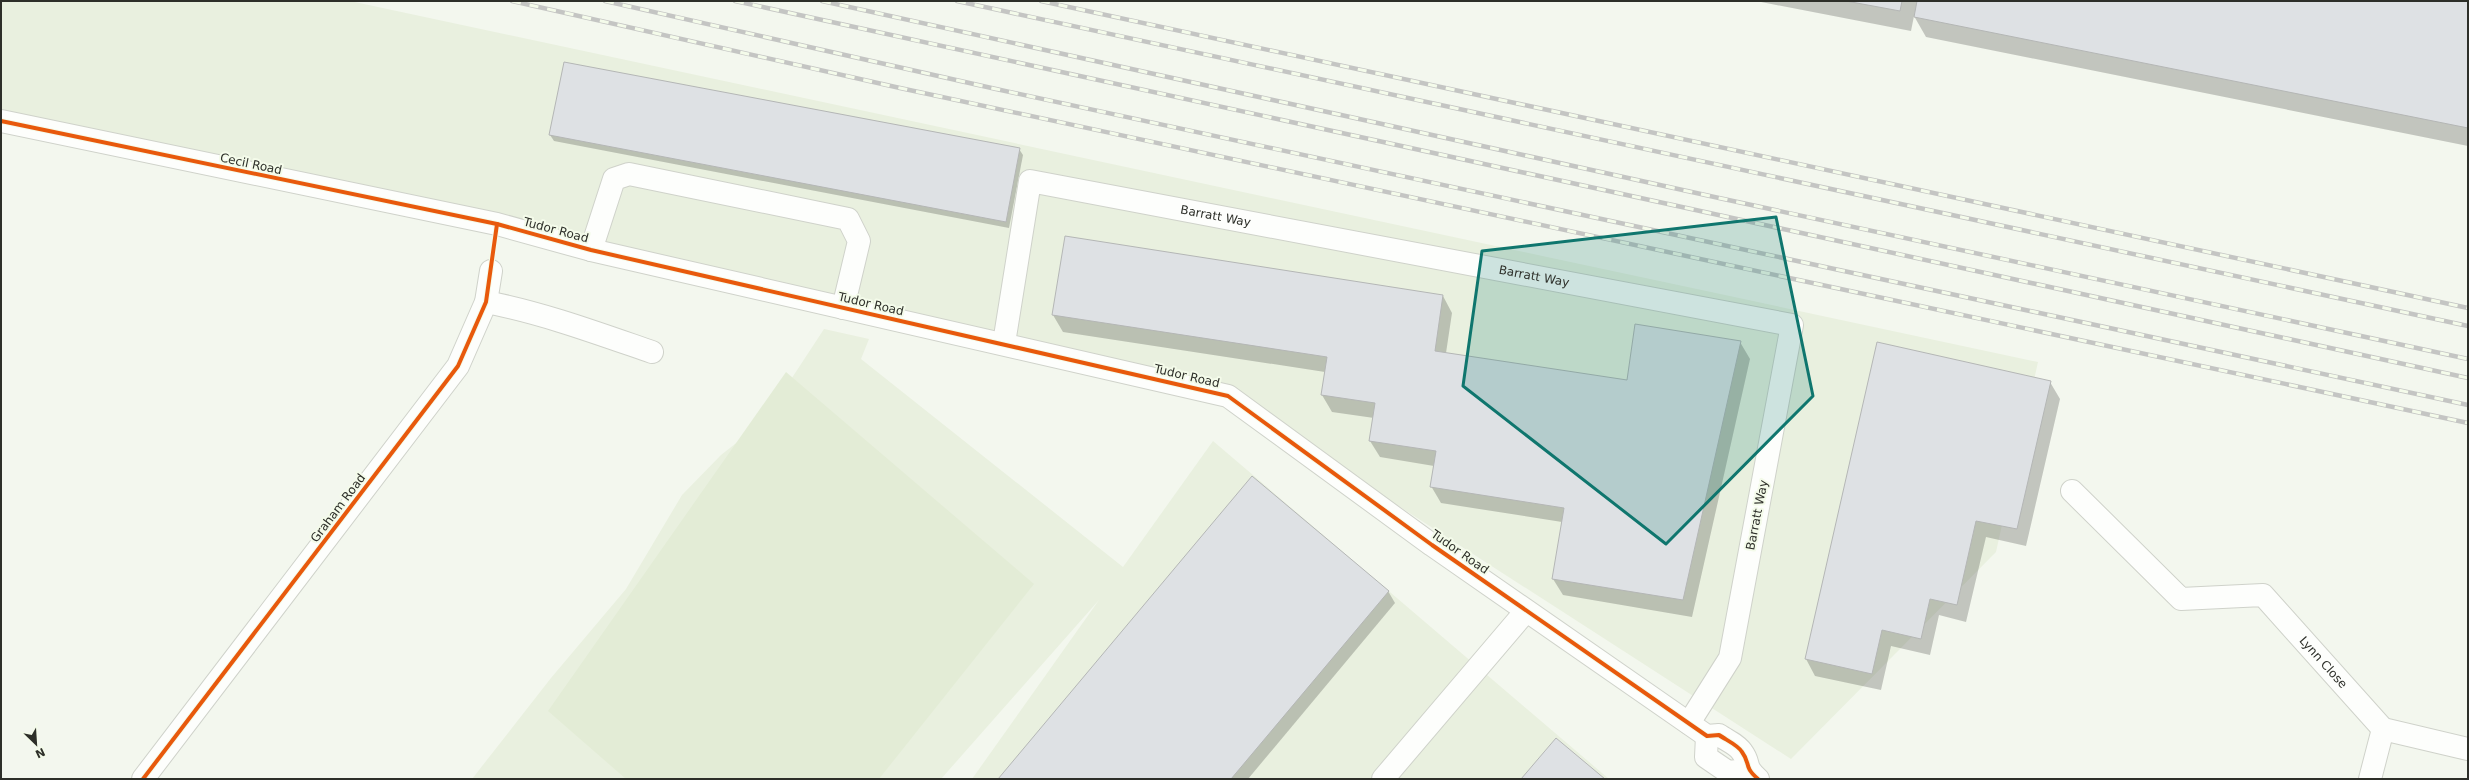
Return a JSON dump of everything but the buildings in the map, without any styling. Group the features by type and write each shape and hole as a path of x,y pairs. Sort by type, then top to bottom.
{"street":[{"name":"Cecil Road","path":"1,121 497,224"},
{"path":"591,250 614,179 630,174 848,219 859,241 843,308"},
{"name":"Barratt Way","path":"1004,343 1030,181 1792,324 1730,658 1689,723"},
{"name":"Tudor Road","path":"497,224 591,250 843,308 1004,343 1228,396 1526,611 1707,736 1719,735 1733,744 1743,752 1753,775"},
{"name":"Graham Road","path":"143,779 458,366 486,302 491,271"},
{"path":"486,302 527,310 652,352"},
{"name":"Lynn Close","path":"2072,491 2181,599 2263,595 2383,729"},
{"path":"1382,779 1526,611"},
{"path":"2370,779 2383,729 2468,749"}],"highlighted area":[{"path":"1776,217 1813,396 1666,544 1463,386 1482,251"}],"shaded area":[{"path":"1,1 350,1 2038,362 1996,552 1791,759 1228,396 1,121"},
{"path":"824,329 869,339 861,359 1123,567 1213,441 1609,779 972,779 1099,600 941,779 472,779 551,678 626,589 682,495 721,455 763,422"},
{"path":"786,372 1034,584 879,779 626,779 548,711"}],"railway":[{"path":"512,1 900,88 2468,423"},
{"path":"605,1 996,89 2468,405"},
{"path":"735,1 2468,378"},
{"path":"822,1 1719,198 2468,359"},
{"path":"957,1 2468,326"},
{"path":"1041,1 2468,308"}],"cycle path":[{"path":"1,121 497,224 591,250 1228,396 1432,545 1707,736 1719,735 1735,745 1745,756 1750,771 1758,779"},
{"path":"143,779 458,366 486,302 497,224"}]}
